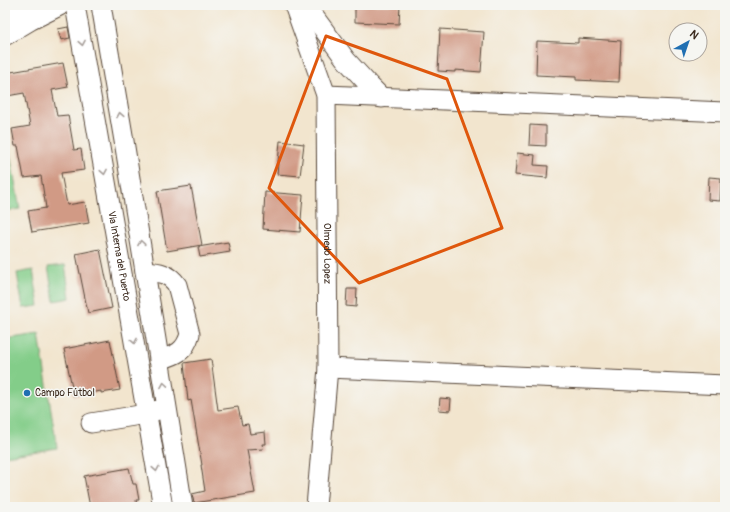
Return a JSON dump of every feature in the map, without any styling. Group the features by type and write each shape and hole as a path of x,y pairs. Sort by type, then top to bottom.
{"main road":[{"path":"5,14 20,5"},
{"path":"5,34 58,5"}],"street":[{"name":"Via Interna del Puerto","path":"76,5 163,507"},
{"path":"101,5 183,507"},
{"path":"295,5 306,9 316,18 346,60 382,98"},
{"name":"Olmedo Lopez","path":"295,5 326,96 328,368 316,507"},
{"path":"326,96 725,112"},
{"path":"100,144 124,141"},
{"path":"145,271 160,272 174,280 177,285 190,334 188,341 179,352 174,356 159,360"},
{"path":"128,310 151,305"},
{"path":"328,368 725,385"},
{"path":"90,423 146,414 167,408"}],"highlighted area":[{"path":"326,36 447,79 502,228 359,283 269,188"}],"green space":[{"path":"5,127 20,209 5,211"},
{"path":"65,265 70,298 54,301 48,267"},
{"path":"33,270 39,306 23,308 17,273"},
{"name":"Campo Fútbol","path":"39,334 57,448 5,456 5,339"}],"building":[{"path":"355,5 400,5 399,24 355,22"},
{"path":"68,27 70,38 61,40 58,29"},
{"path":"440,29 484,32 481,72 455,70 455,72 438,71"},
{"path":"578,38 621,41 619,82 576,80 576,77 536,75 537,41 578,43"},
{"path":"63,63 68,87 52,90 57,116 68,115 74,150 81,149 84,170 61,173 67,205 85,202 89,223 32,232 28,211 46,208 41,176 24,178 18,146 15,146 12,129 30,126 24,93 7,96 5,73"},
{"path":"530,125 546,126 546,146 529,145"},
{"path":"280,141 304,144 300,176 277,174"},
{"path":"517,153 535,155 534,165 548,166 547,178 515,175"},
{"path":"709,177 721,178 720,201 708,200"},
{"path":"191,186 202,245 167,251 157,191"},
{"path":"265,192 303,195 300,232 263,229"},
{"path":"228,242 230,252 200,257 198,247"},
{"path":"100,249 112,308 88,313 76,254"},
{"path":"347,289 357,289 356,307 346,306"},
{"path":"110,340 120,390 101,393 101,391 74,396 64,349"},
{"path":"211,359 218,410 238,407 242,425 248,424 250,434 265,432 266,444 262,444 263,449 247,450 255,493 194,503 192,494 205,491 191,400 188,401 184,363"},
{"path":"440,398 451,399 450,411 439,410"},
{"path":"129,468 133,484 136,484 139,500 136,500 137,507 90,507 84,476"}],"place":[{"name":"Campo Fútbol","path":"27,393"}]}
